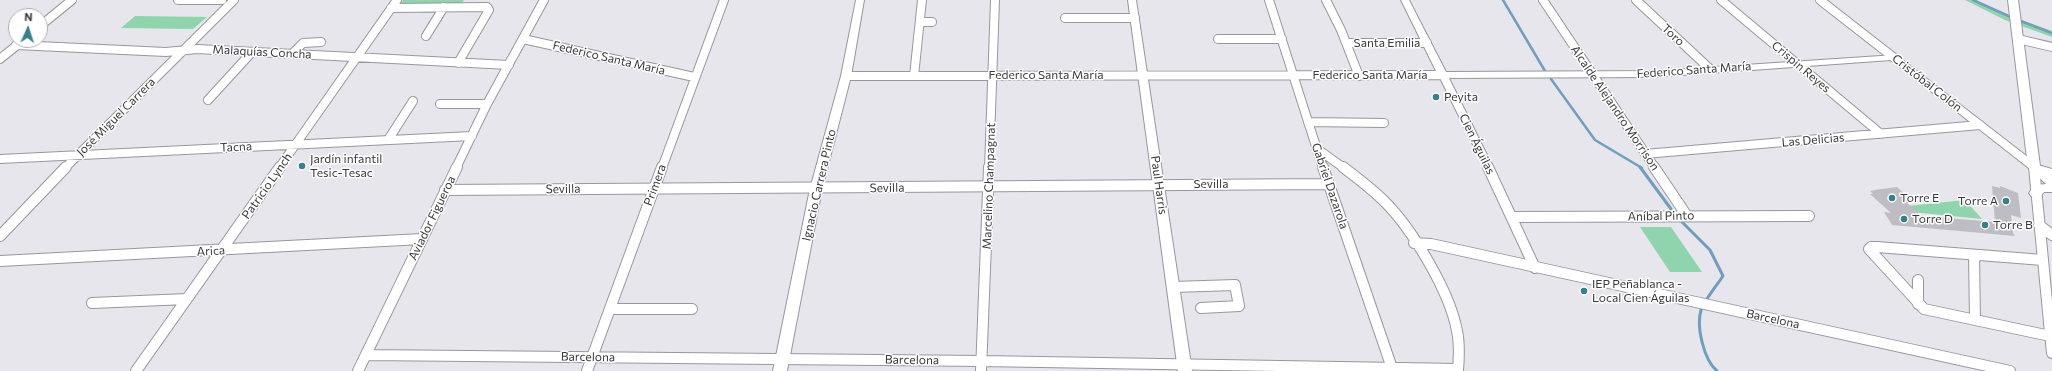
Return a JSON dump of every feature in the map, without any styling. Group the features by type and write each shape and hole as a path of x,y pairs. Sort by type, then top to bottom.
{"main road":[{"path":"2013,0 2034,167 2052,182"},
{"path":"2036,193 2040,188 2052,188"}],"street":[{"path":"48,20 72,0"},
{"path":"178,0 222,0"},
{"name":"José Miguel Carrera","path":"0,236 182,50 234,0"},
{"name":"Patricio Lynch","path":"136,371 359,57 397,0"},
{"name":"Aviador Figueroa","path":"358,371 487,104 544,0"},
{"name":"Primera","path":"586,371 694,77 724,0"},
{"name":"Ignacio Carrera Pinto","path":"781,365 816,189 846,76 860,0"},
{"path":"914,76 922,0"},
{"name":"Marcelino Champagnat","path":"982,366 996,0"},
{"name":"Paul Harris","path":"1132,0 1184,368"},
{"name":"Gabriel Dazarola","path":"1269,0 1316,148 1392,370"},
{"path":"1326,0 1347,43 1359,76"},
{"name":"Cien Águilas","path":"1405,0 1513,217 1535,268"},
{"name":"Alcalde Alejandro Morrison","path":"1543,0 1687,216"},
{"name":"Toro","path":"1636,0 1710,69"},
{"name":"Crispin Reyes","path":"1721,0 1881,134"},
{"name":"Cristóbal Colón","path":"1820,0 2034,167"},
{"path":"426,36 444,7"},
{"path":"391,8 487,7 489,10 458,63"},
{"path":"1065,18 1135,18"},
{"path":"920,22 932,22"},
{"path":"2018,34 2052,47"},
{"name":"Federico Santa María","path":"523,39 694,77"},
{"path":"1218,39 1282,39"},
{"path":"292,54 303,43 321,42"},
{"name":"Santa Emilia","path":"1347,43 1427,43"},
{"name":"Malaquías Concha","path":"48,45 166,52 197,49 508,65"},
{"path":"0,59 14,48"},
{"path":"208,100 252,52"},
{"name":"Federico Santa María","path":"846,76 1143,74 1359,76 1654,74 1893,57"},
{"path":"388,140 413,101"},
{"path":"440,104 487,104"},
{"path":"1308,122 1384,123"},
{"name":"Las Delicias","path":"1645,154 1980,125"},
{"name":"Tacna","path":"0,159 472,136"},
{"path":"1316,148 1384,201 1414,243 1444,295 1456,325 1459,345 1458,370"},
{"path":"2052,172 2034,167 2052,353"},
{"name":"Sevilla","path":"445,190 654,188 816,189 988,186 1329,184"},
{"name":"Aníbal Pinto","path":"1513,217 1809,216"},
{"path":"2039,225 2052,236"},
{"name":"Arica","path":"0,261 221,251 422,239"},
{"path":"1414,243 1431,244 1535,268"},
{"path":"2043,260 1877,246 1870,247 1871,251 1918,304 1929,311 2050,336"},
{"path":"1974,255 1975,320"},
{"name":"Barcelona","path":"1535,268 2010,371"},
{"path":"1918,280 1918,304"},
{"path":"1173,287 1235,285 1239,306 1201,308"},
{"path":"92,303 187,299"},
{"path":"610,309 692,309"},
{"name":"Barcelona","path":"366,355 592,357 781,365 1458,370"}],"green space":[{"path":"403,0 464,0 461,4 398,6"},
{"path":"1965,0 1976,0 1997,11 2052,31 2052,37 2005,20"},
{"path":"135,16 207,17 193,29 121,28"},
{"path":"1965,200 1982,219 1891,210 1889,208"},
{"path":"1640,227 1671,227 1702,272 1670,272"}],"building":[{"path":"1992,186 2000,188 2000,186 2018,193 2021,218 2011,215 2013,233 2015,236 1892,225 1884,212 1891,213 1870,194 1873,194 1870,191 1897,187 1912,201 1905,201 1922,216 1995,222"}],"waterway":[{"path":"1503,0 1545,71"},
{"path":"1973,0 2013,18"},
{"path":"2018,20 2052,33"},
{"path":"1551,79 1595,140 1642,168"},
{"path":"1640,167 1671,209"},
{"path":"1682,222 1710,250 1723,276 1705,302 1701,310 1700,317 1700,334 1702,343 1708,359 1717,371"}],"place":[{"name":"Peyita","path":"1436,97"},
{"name":"Jardín infantil Tesic-Tesac","path":"302,166"},
{"name":"Torre E","path":"1892,198"},
{"name":"Torre A","path":"2006,201"},
{"name":"Torre D","path":"1904,219"},
{"name":"Torre B","path":"1985,225"},
{"name":"IEP Peñablanca - Local Cien Águilas","path":"1584,291"}]}
